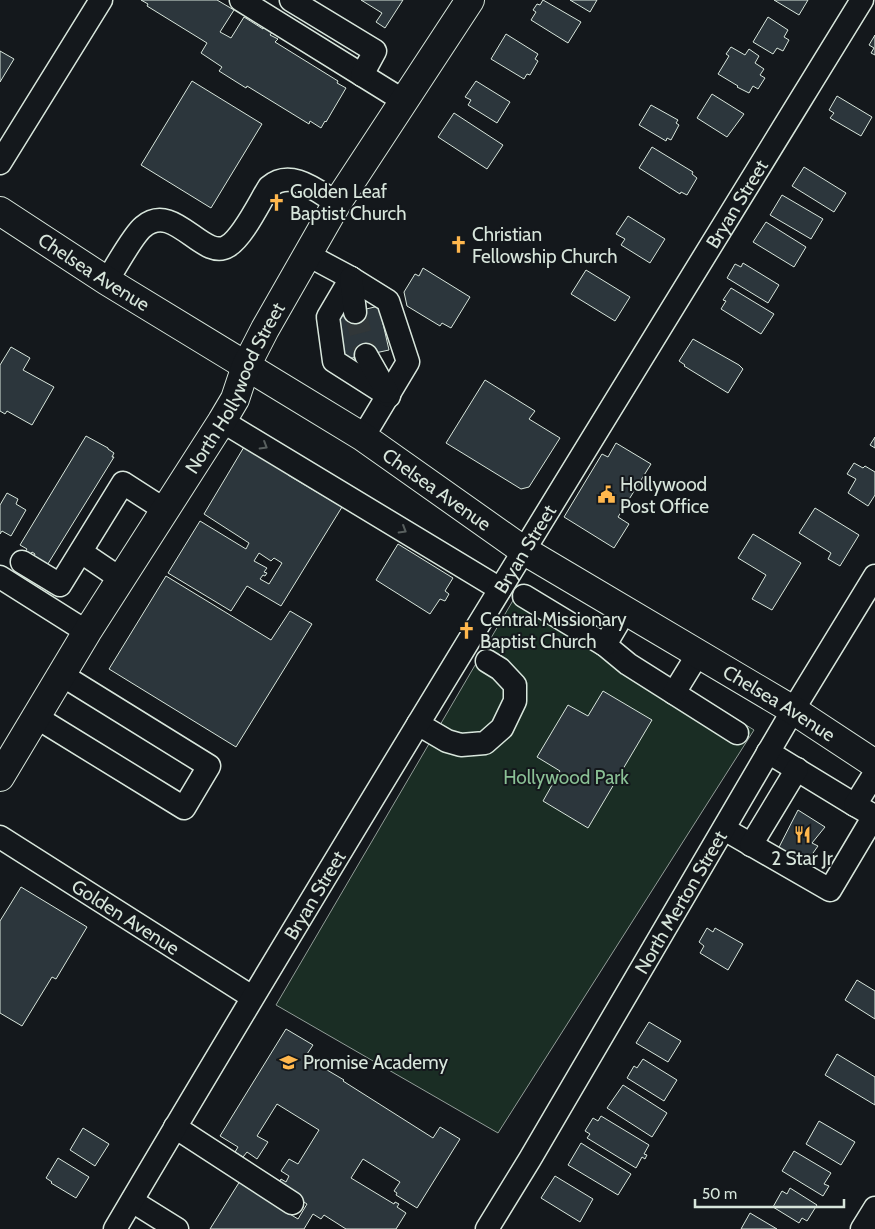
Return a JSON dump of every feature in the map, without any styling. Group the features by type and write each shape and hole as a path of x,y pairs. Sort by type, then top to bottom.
{"main road":[{"name":"North Hollywood Street","path":"0,777 87,632 235,399 246,366 265,329 337,203 470,0"},
{"name":"Chelsea Avenue","path":"0,210 107,281 363,437 523,550 793,710 875,764"}],"street":[{"path":"0,164 100,0"},
{"path":"240,0 404,101"},
{"path":"291,0 375,51 362,75"},
{"name":"Bryan Street","path":"115,1229 252,997 523,550 862,0"},
{"path":"107,281 141,228 151,221 162,220 168,222 214,249 226,248 235,241 269,187 276,181 285,178 298,181 337,203"},
{"path":"308,255 388,301 408,362 363,437"},
{"path":"351,278 355,312"},
{"path":"351,278 328,317 334,361 389,396"},
{"path":"366,355 389,396"},
{"path":"222,420 500,589"},
{"path":"22,562 60,585 124,483 165,510"},
{"path":"81,552 121,579"},
{"name":"North Merton Street","path":"487,1229 530,1159 768,752 875,576"},
{"path":"0,577 87,632"},
{"path":"524,596 605,645 628,664 736,733"},
{"path":"605,645 625,611"},
{"path":"674,693 698,654"},
{"path":"418,724 447,741 461,745 485,743 502,728 514,701 515,685 500,669 487,661"},
{"path":"36,717 184,808 209,766 62,674"},
{"path":"724,828 830,890 874,816 768,752"},
{"path":"751,845 797,769"},
{"path":"855,805 875,773"},
{"name":"Golden Avenue","path":"0,837 252,997"},
{"path":"175,1127 292,1203"},
{"path":"132,1201 177,1229"},
{"path":"862,1229 875,1208"}],"green space":[{"name":"Hollywood Park","path":"522,585 754,730 498,1133 276,1005"}],"building":[{"path":"141,0 217,0 234,10 220,32 231,38 244,17 263,29 265,25 273,31 270,35 278,39 275,42 338,81 337,83 346,88 321,128 310,121 309,124 219,71 222,67 201,53 207,43 147,6 148,4"},
{"path":"361,0 403,0 385,28 376,22 382,13"},
{"path":"543,0 581,22 568,43 531,20 536,12 533,10"},
{"path":"570,0 597,0 590,12"},
{"path":"774,0 808,0 799,15"},
{"path":"768,17 788,30 784,37 789,40 783,51 777,48 773,54 753,42"},
{"path":"506,34 538,54 535,59 538,61 530,75 527,74 524,79 491,59"},
{"path":"875,35 875,55 871,53 874,48 869,45"},
{"path":"731,47 745,55 749,49 759,56 755,63 764,69 760,75 765,78 758,89 753,86 749,93 718,74 729,56 726,54"},
{"path":"0,51 14,59 0,82"},
{"path":"192,81 262,124 211,208 141,165"},
{"path":"476,81 510,102 497,123 468,105 471,100 465,97"},
{"path":"712,94 744,114 727,137 697,118"},
{"path":"837,96 872,117 861,136 830,118 834,113 829,110"},
{"path":"651,105 678,120 676,123 679,125 671,140 667,138 666,141 639,125"},
{"path":"454,113 503,145 487,169 438,137"},
{"path":"652,147 693,172 692,174 697,178 687,195 681,192 680,194 639,168"},
{"path":"804,167 846,193 834,212 792,186"},
{"path":"782,195 823,219 811,239 770,215"},
{"path":"628,216 665,239 650,263 621,245 625,239 616,234"},
{"path":"766,222 806,247 794,267 753,242"},
{"path":"743,263 779,285 768,303 727,278 735,264 741,267"},
{"path":"423,268 470,297 451,328 442,323 440,326 407,306 404,292 415,274 419,276"},
{"path":"586,270 630,297 615,321 571,294"},
{"path":"731,288 774,314 761,334 721,309 726,301 723,300"},
{"path":"379,306 389,350 343,360 332,317"},
{"path":"693,339 743,369 728,393 679,361"},
{"path":"11,347 30,358 23,370 54,387 32,425 7,411 5,414 0,411 0,365"},
{"path":"485,380 535,411 529,419 560,438 529,487 521,489 446,443"},
{"path":"86,436 108,448 114,453 112,457 114,457 46,567 34,556 35,554 32,552 30,555 25,552 27,549 20,545"},
{"path":"875,437 875,448 870,445"},
{"path":"616,443 651,464 618,517 629,524 614,548 564,517 602,454 608,457"},
{"path":"244,447 342,507 281,606 247,586 231,611 168,573 200,521 246,549 249,543 204,514","holes":["259,553 271,561 274,558 282,563 269,584 260,579 267,573 264,572 267,568 254,561"]},
{"path":"854,463 863,468 865,466 875,472 875,495 868,506 848,493 856,479 847,474"},
{"path":"7,493 18,499 16,504 26,510 11,536 2,531 0,534 0,505"},
{"path":"815,508 859,535 840,566 828,559 831,553 799,533"},
{"path":"753,534 801,563 772,610 752,599 766,575 738,558"},
{"path":"398,544 453,578 445,591 449,594 445,601 440,599 430,614 376,580"},
{"path":"166,576 271,640 290,611 312,624 236,747 109,669"},
{"path":"603,691 652,720 588,828 543,801 560,771 537,757 568,705 588,716"},
{"name":"2 Star Jr","path":"798,810 825,827 812,843 818,846 806,863 800,860 797,865 776,853"},
{"path":"21,887 87,927 56,979 52,977 22,1026 0,1013 0,921"},
{"path":"707,928 713,932 715,928 743,944 728,970 700,953 704,946 699,942"},
{"path":"857,980 875,991 875,1019 845,1000"},
{"path":"649,1022 681,1041 668,1062 636,1043"},
{"path":"286,1029 313,1045 305,1057 433,1138 440,1127 460,1139 417,1208 396,1195 397,1193 394,1191 400,1182 363,1159 351,1178 394,1204 395,1202 399,1204 397,1207 406,1213 396,1229 346,1229 324,1215 321,1219 313,1214 304,1229 210,1229 240,1181 260,1196 298,1219 307,1204 282,1188 279,1183 281,1179 286,1182 289,1176 281,1171 289,1159 298,1164 319,1130 277,1104 257,1136 268,1142 257,1159 247,1152 243,1157 235,1152 238,1147 220,1136"},
{"path":"837,1054 875,1077 875,1105 825,1075"},
{"path":"643,1059 677,1080 664,1101 627,1078 634,1066 637,1068"},
{"path":"623,1085 667,1113 652,1137 607,1108"},
{"path":"601,1116 649,1145 644,1154 647,1155 645,1159 642,1157 636,1168 587,1138 590,1134 585,1131 593,1118 598,1121"},
{"path":"819,1121 855,1142 841,1165 806,1144"},
{"path":"83,1128 109,1144 95,1166 70,1150"},
{"path":"581,1143 631,1174 618,1195 568,1165"},
{"path":"794,1151 831,1173 824,1184 829,1186 823,1196 782,1171"},
{"path":"58,1158 89,1177 76,1198 46,1178"},
{"path":"555,1176 593,1199 580,1222 541,1198"},
{"path":"790,1188 817,1205 807,1221 802,1218 799,1223 773,1207 782,1191 787,1194"},
{"path":"750,1213 777,1229 741,1229"}],"tunnel":[{"path":"355,312 366,355"}],"place":[{"name":"Golden Leaf Baptist Church","path":"276,202"},
{"name":"Christian Fellowship Church","path":"458,245"},
{"name":"Hollywood Post Office","path":"606,495"},
{"name":"Central Missionary Baptist Church","path":"466,630"},
{"name":"2 Star Jr","path":"802,835"},
{"name":"Promise Academy","path":"289,1062"}]}
